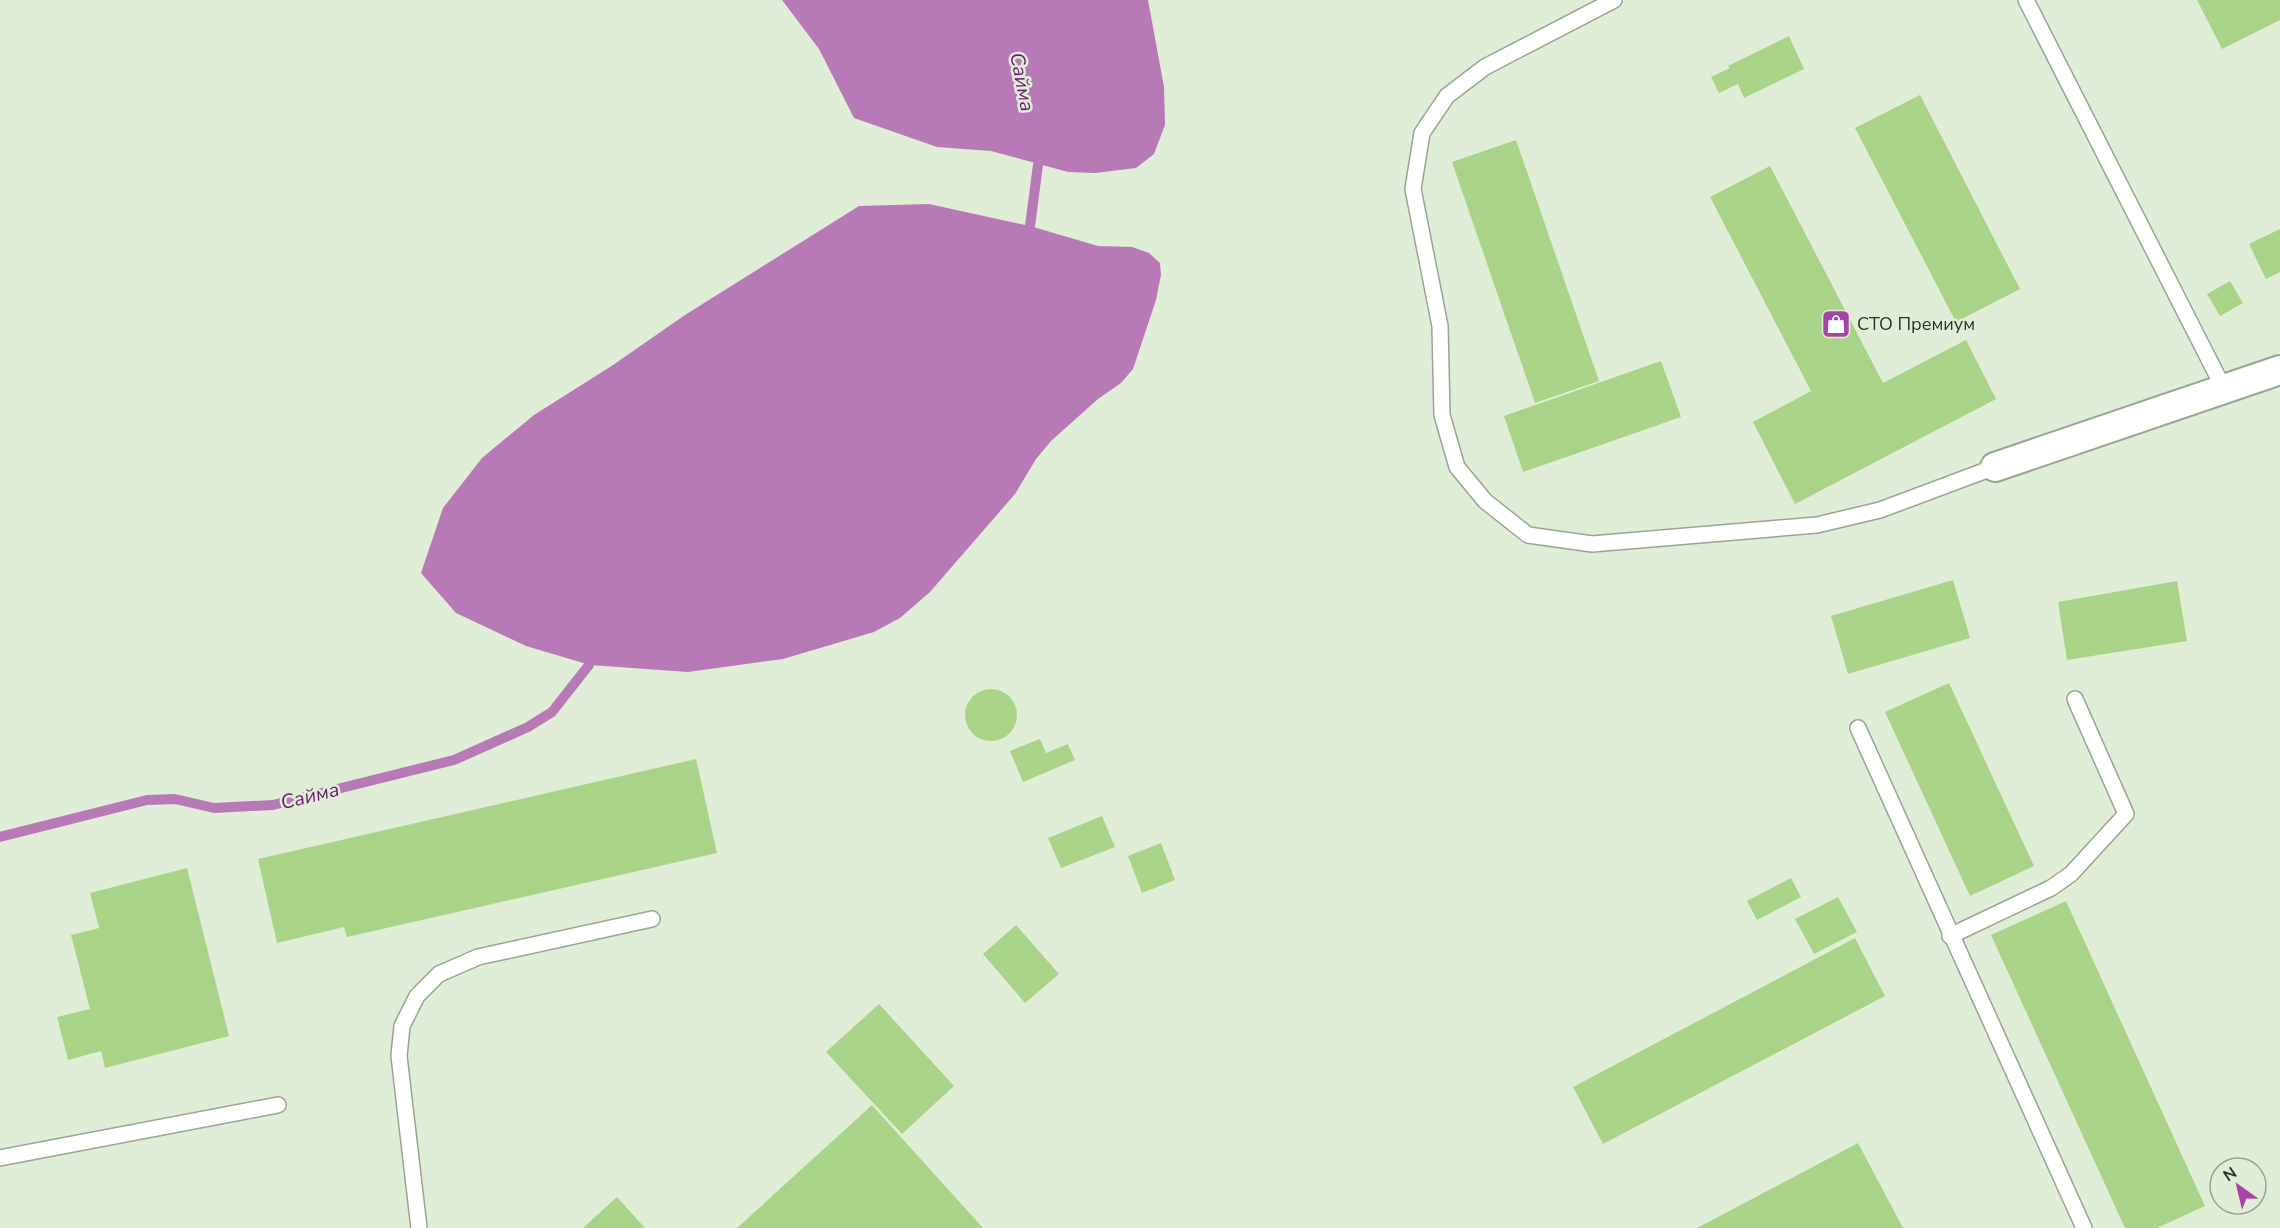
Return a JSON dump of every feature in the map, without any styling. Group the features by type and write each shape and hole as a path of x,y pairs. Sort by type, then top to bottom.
{"street":[{"path":"1995,466 2280,370"}],"lane":[{"path":"1614,0 1485,67 1447,96 1422,133 1413,189 1440,326 1442,415 1457,467 1485,501 1528,535 1592,544 1817,525 1880,510 1995,466"},
{"path":"2026,0 2224,388"},
{"path":"1950,936 2050,888 2071,874 2127,814 2075,699"},
{"path":"1858,728 1950,936 2084,1228"},
{"path":"419,1228 399,1056 402,1026 417,996 439,974 478,957 652,919"},
{"path":"0,1158 278,1105"}],"water":[{"path":"782,0 1148,0 1164,87 1165,125 1154,154 1136,168 1095,173 1068,172 991,151 937,147 854,118 819,49"},
{"path":"929,204 1030,226 1098,246 1132,247 1149,253 1160,263 1161,275 1156,300 1133,369 1121,383 1098,399 1051,441 1036,459 1015,494 930,592 900,618 874,632 783,659 688,672 590,665 526,646 456,613 421,573 443,508 482,458 534,415 613,365 685,315 859,206"}],"building":[{"path":"2197,0 2280,0 2280,20 2222,49"},
{"path":"1789,36 1804,69 1744,98 1738,84 1719,93 1711,77 1730,68 1728,66"},
{"path":"1920,95 2020,289 1956,322 1855,128"},
{"path":"1516,140 1599,381 1535,403 1452,162"},
{"path":"1770,166 1883,383 1966,340 1996,399 1795,504 1753,422 1811,391 1710,197"},
{"path":"2280,229 2280,272 2266,279 2249,244"},
{"path":"2230,281 2243,303 2220,316 2207,294"},
{"path":"1661,361 1681,417 1523,472 1504,416"},
{"path":"1953,580 1970,638 1848,674 1831,616"},
{"path":"2177,581 2187,641 2067,660 2058,602"},
{"path":"1949,683 2034,866 1970,896 1885,712"},
{"path":"986,689 996,689 1005,693 1013,701 1017,715 1013,729 1005,737 996,741 986,741 977,737 969,729 965,720 965,710 969,701 977,693"},
{"path":"1040,739 1046,753 1068,744 1075,760 1023,782 1010,751"},
{"path":"696,759 717,853 347,937 344,927 277,943 258,859"},
{"path":"1102,816 1115,847 1061,868 1048,838"},
{"path":"1161,843 1175,880 1142,893 1128,856"},
{"path":"187,868 229,1036 105,1068 101,1051 68,1060 57,1017 90,1009 71,935 99,928 90,893"},
{"path":"1791,878 1801,897 1757,920 1747,901"},
{"path":"1838,897 1857,932 1814,954 1795,919"},
{"path":"2066,901 2205,1206 2157,1228 2125,1228 1991,935"},
{"path":"1016,925 1059,974 1025,1003 983,954"},
{"path":"1855,938 1885,996 1603,1144 1573,1087"},
{"path":"879,1004 954,1086 902,1134 826,1052"},
{"path":"872,1105 983,1228 737,1228"},
{"path":"1858,1143 1903,1228 1697,1228"},
{"path":"617,1197 645,1228 583,1228"}],"waterway":[{"path":"1030,226 1038,165"},
{"name":"Сайма","path":"0,837 147,800 175,799 214,808 273,805 454,760 528,727 552,712 589,665"}],"place":[{"name":"СТО Премиум","path":"1836,324"}]}
